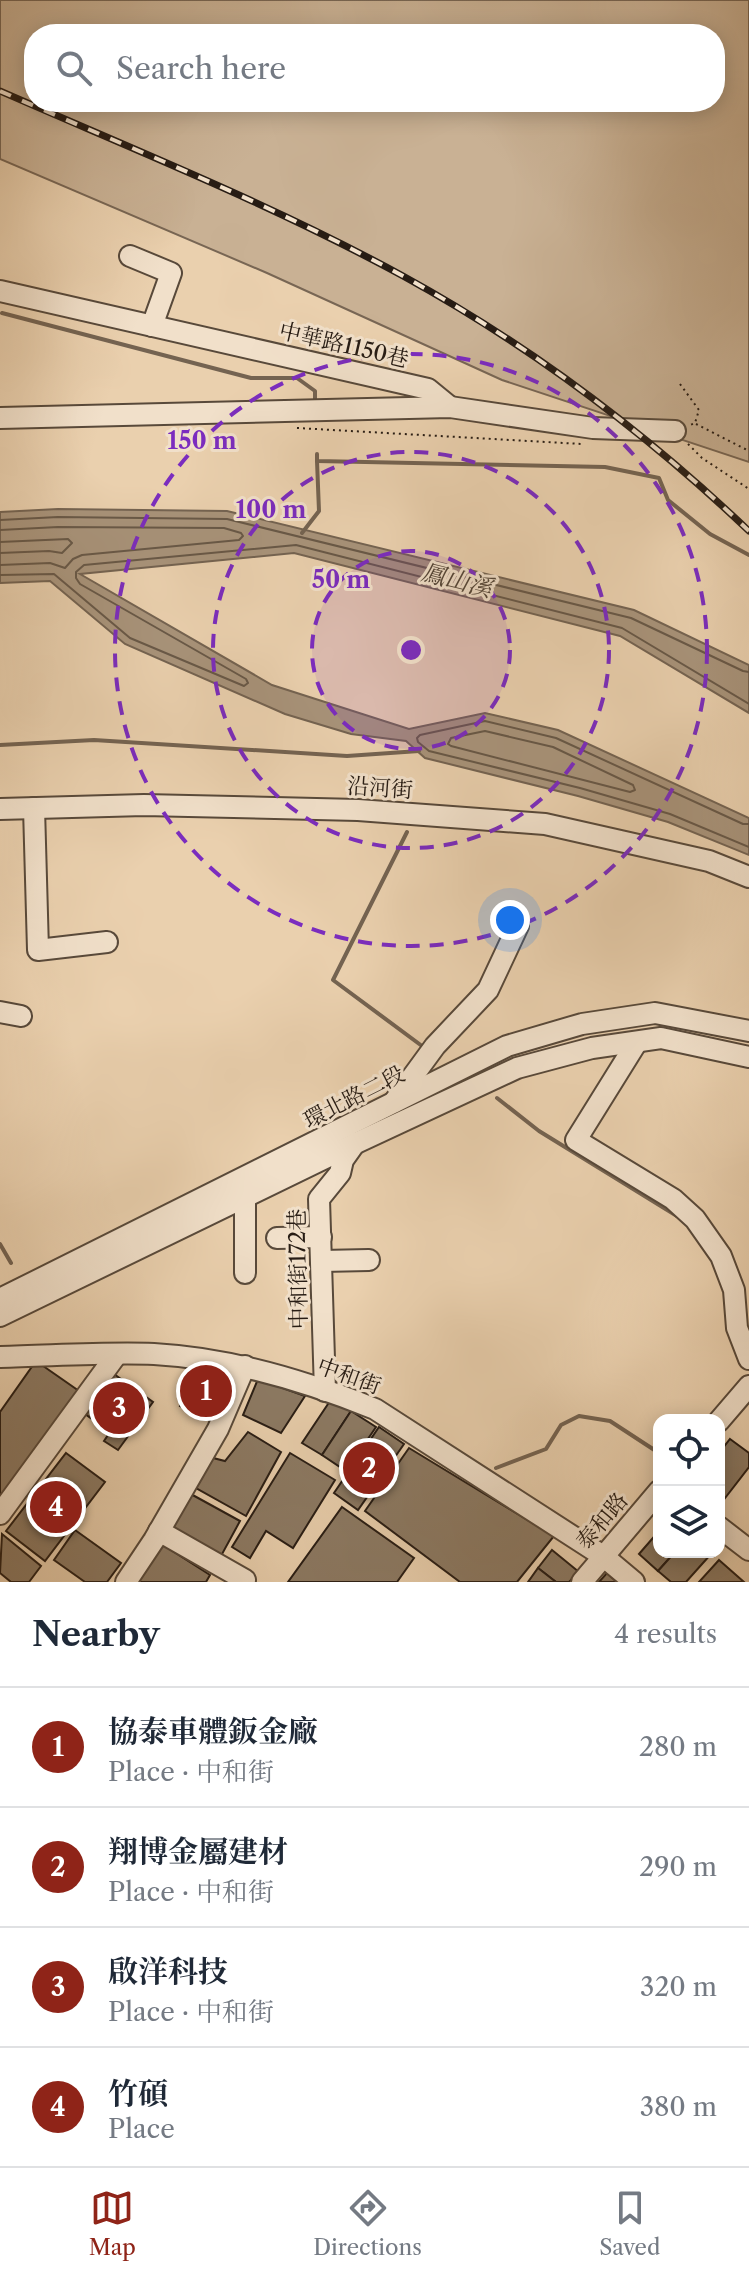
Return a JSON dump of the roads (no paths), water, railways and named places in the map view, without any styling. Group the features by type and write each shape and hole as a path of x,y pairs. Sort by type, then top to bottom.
{"street":[{"path":"130,256 171,273 152,326"},
{"name":"中華路1150巷","path":"0,291 428,389 450,407 593,428 675,431"},
{"path":"0,418 450,407"},
{"name":"沿河街","path":"0,809 144,805 358,810 545,824 709,861 749,877"},
{"path":"34,808 38,950 107,942"},
{"name":"中和街172巷","path":"325,1391 319,1199 340,1173 343,1160 354,1144 391,1106 435,1046 488,990 518,926"},
{"path":"0,1012 21,1016"},
{"name":"環北路二段","path":"0,1299 507,1046 582,1024 655,1013 749,1031"},
{"name":"環北路二段","path":"0,1316 517,1068 592,1048 661,1038 749,1057"},
{"path":"637,1042 576,1140 673,1199 695,1219 721,1256 734,1290 737,1328 749,1359"},
{"path":"245,1198 245,1273"},
{"path":"277,1238 321,1237"},
{"path":"322,1261 369,1260"},
{"path":"0,1514 117,1354"},
{"name":"中和街","path":"0,1357 157,1354 245,1366 339,1394 375,1409 603,1556 634,1582"},
{"path":"126,1582 218,1429 245,1366"},
{"path":"725,1417 742,1406 749,1386"},
{"name":"泰和路","path":"582,1582 653,1498"},
{"path":"725,1530 746,1542"},
{"path":"159,1531 245,1580 243,1582"}],"water":[{"name":"鳳山溪","path":"58,509 227,511 634,610 749,665 749,713 620,636 294,553 80,574 272,685 409,729 485,713 558,730 749,818 749,855 668,822 425,758 406,741 351,734 285,714 125,644 50,581 0,583 0,512"}],"waterway":[{"path":"2,313 251,378 297,378 315,391 315,403"},
{"path":"317,454 317,461 605,467 659,478 668,500 710,534 749,555"},
{"path":"302,533 319,511 317,461"},
{"path":"0,745 94,740 347,756 419,751"},
{"path":"407,832 333,980 422,1046"},
{"path":"497,1098 539,1131 677,1216"},
{"path":"0,1244 11,1263"},
{"path":"496,1468 546,1449 561,1425 579,1416 610,1421 653,1449"}],"railway":[{"path":"0,91 24,101"},
{"path":"48,112 304,225 450,303 584,392 669,459 749,531"}],"place":[{"name":"協泰車體鈑金廠","path":"206,1391"},
{"name":"啟洋科技","path":"119,1408"},
{"name":"翔博金屬建材","path":"369,1468"},
{"name":"竹碩","path":"56,1507"}]}
